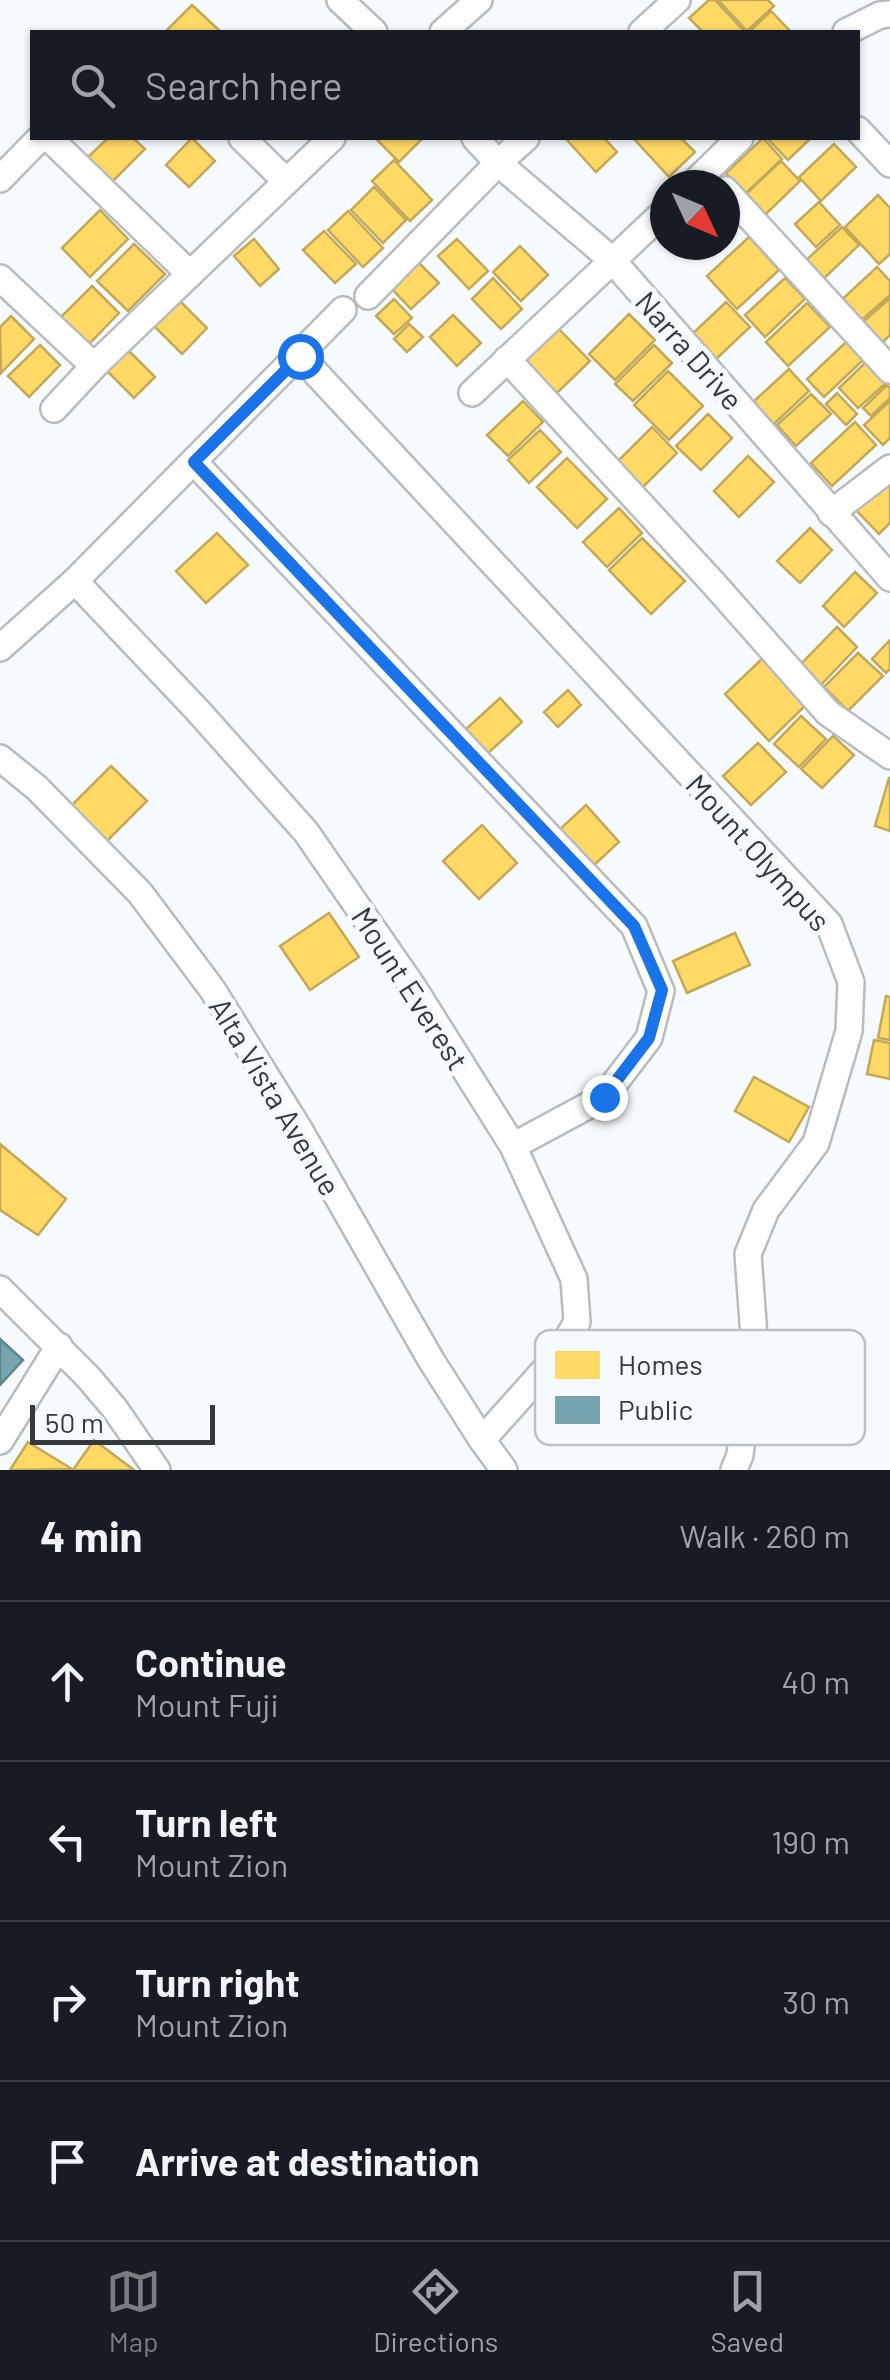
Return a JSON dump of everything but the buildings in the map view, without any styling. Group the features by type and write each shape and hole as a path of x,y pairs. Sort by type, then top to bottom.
{"street":[{"path":"340,0 372,30"},
{"path":"445,30 479,0"},
{"path":"644,30 677,0"},
{"path":"850,30 890,14"},
{"path":"860,132 890,164"},
{"path":"0,179 38,140"},
{"path":"51,140 190,274"},
{"path":"244,140 286,181"},
{"path":"54,409 330,140"},
{"name":"Narra Drive","path":"477,140 498,163 612,260 890,578"},
{"path":"368,296 524,140"},
{"path":"719,170 739,140"},
{"path":"740,213 890,370"},
{"path":"472,393 650,224"},
{"path":"0,278 94,366"},
{"path":"0,648 75,581 343,310"},
{"name":"Mount Olympus","path":"300,356 829,924 851,982 849,1030 816,1143 766,1210 748,1254 753,1330"},
{"path":"507,359 828,713 890,756"},
{"path":"194,462 634,926 662,990 649,1038 604,1097 513,1146"},
{"path":"832,512 890,468"},
{"name":"Mount Everest","path":"75,581 306,832 413,986 513,1146 574,1279 577,1322 572,1330"},
{"name":"Alta Vista Avenue","path":"0,758 37,788 140,894 212,989 299,1128 431,1360 504,1470"},
{"path":"0,1289 59,1346 115,1409 154,1468"},
{"path":"1,1435 59,1346"},
{"name":"Mount Everest","path":"482,1440 535,1381"},
{"name":"Mount Olympus","path":"734,1470 741,1445"}],"route":[{"path":"300,356 194,462 634,926 662,990 649,1038 604,1097"}]}
